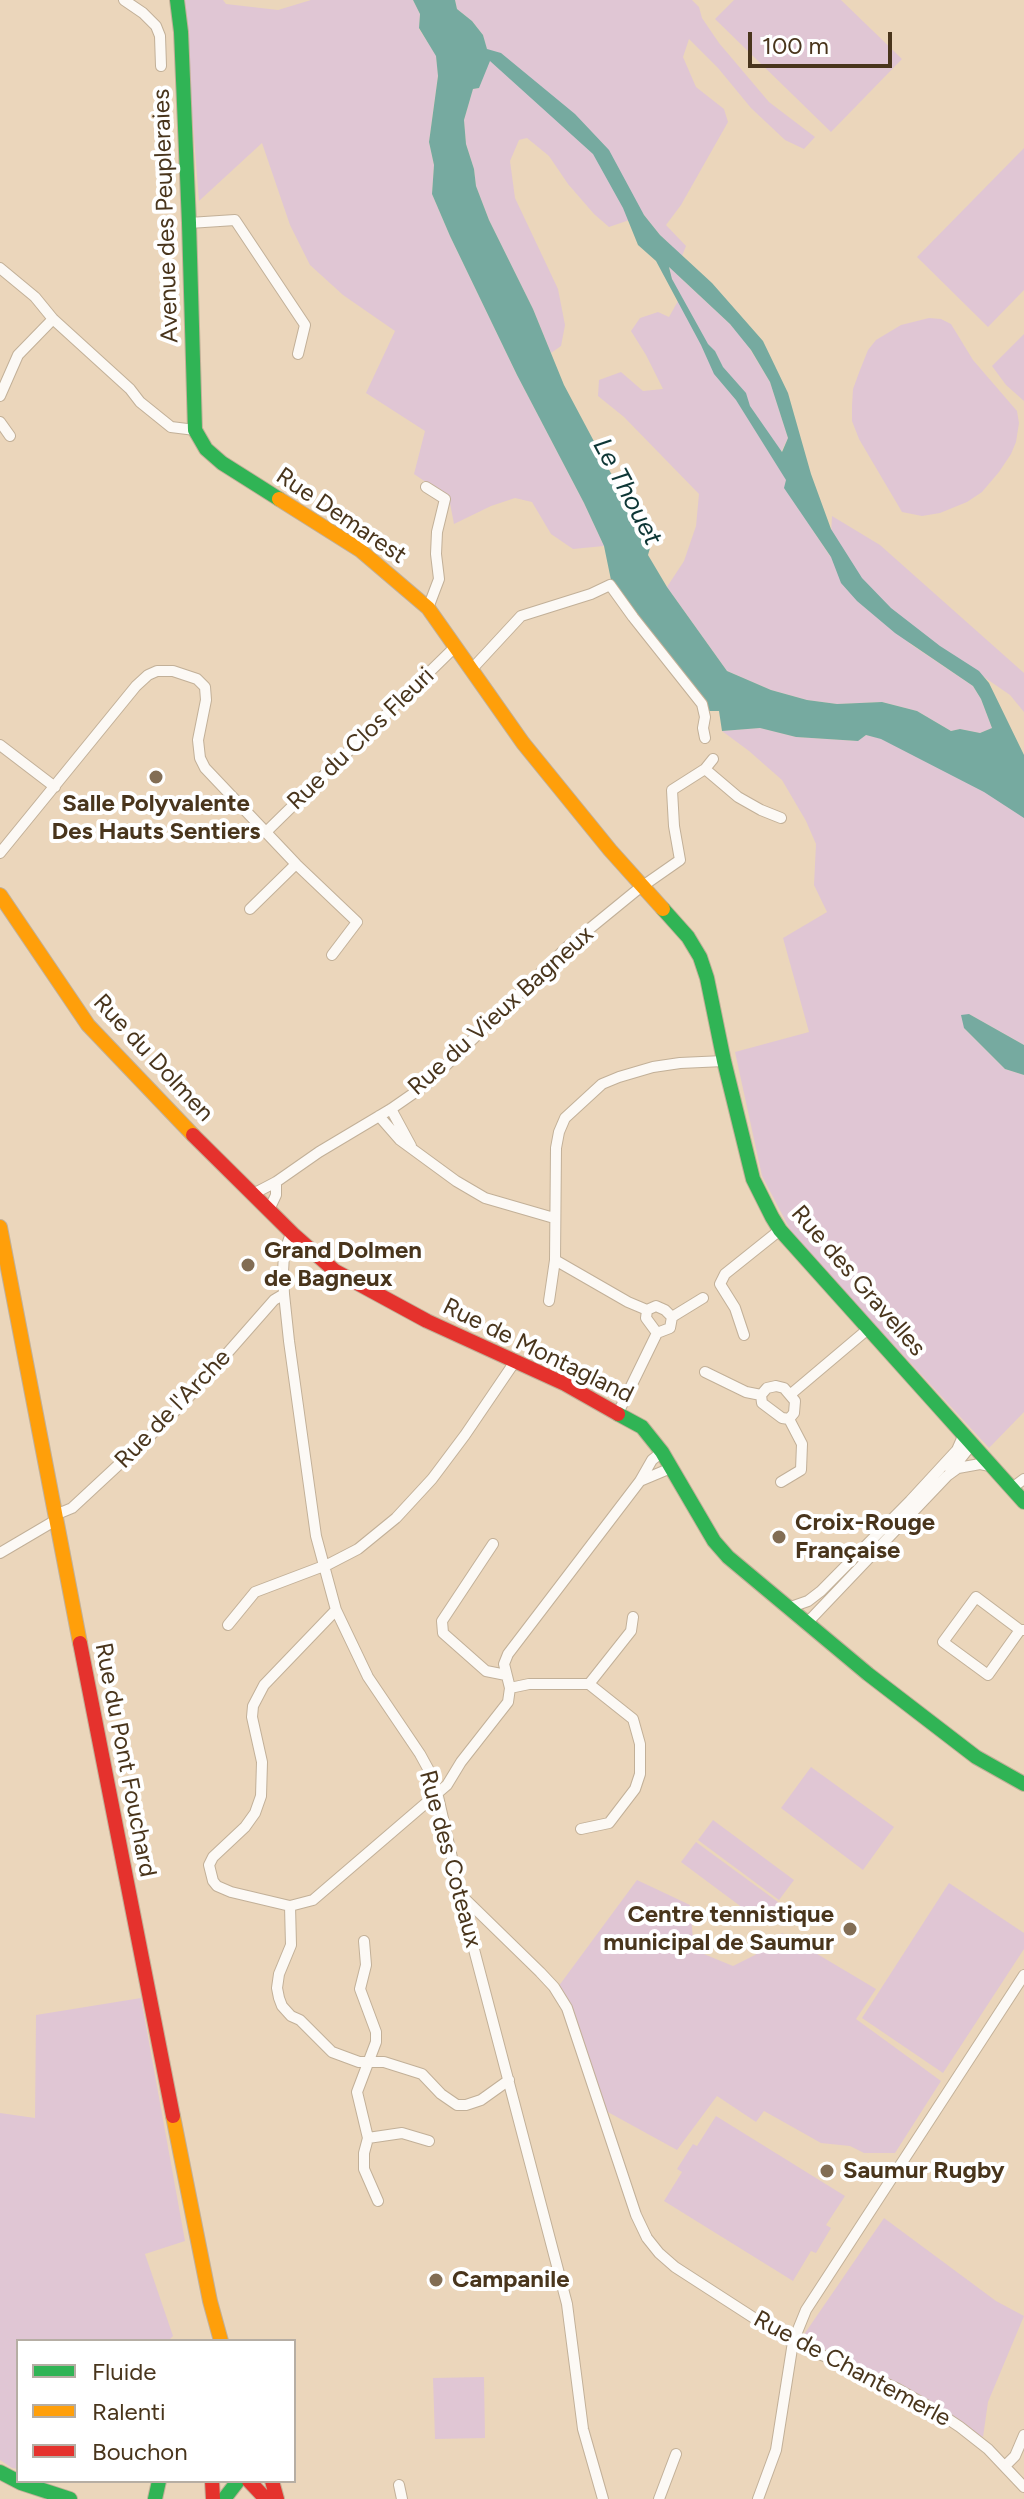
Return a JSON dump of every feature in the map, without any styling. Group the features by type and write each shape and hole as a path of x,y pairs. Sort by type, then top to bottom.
{"street":[{"path":"124,0 156,26 160,36 161,66"},
{"name":"Avenue des Peupleraies","path":"177,0 189,223 195,430"},
{"path":"189,223 235,220 305,325 298,354"},
{"path":"0,268 35,297 53,319 130,389 140,402 171,427 195,430"},
{"path":"0,396 18,355 53,319"},
{"path":"0,422 10,436"},
{"name":"Rue Demarest","path":"195,430 206,449 222,463 360,550 428,608 523,743 642,887"},
{"path":"426,487 445,499 437,532 439,579 428,608"},
{"path":"471,670 521,616 610,585 702,704 705,738"},
{"name":"Rue du Clos Fleuri","path":"266,832 455,647"},
{"path":"0,853 142,679 157,671 173,671 197,679 205,687 206,700 198,740 200,758 205,768 296,864 357,922 332,955"},
{"path":"0,745 55,787"},
{"path":"713,759 705,769 738,797 781,818"},
{"name":"Rue du Vieux Bagneux","path":"253,1194 427,1084 566,948 680,860 672,790 705,769"},
{"path":"250,909 296,864"},
{"name":"Rue des Gravelles","path":"642,887 688,937 700,957 753,1179 780,1230 993,1466 1018,1484 1024,1502"},
{"name":"Rue du Dolmen","path":"0,895 88,1025 155,1097 293,1234"},
{"path":"549,1301 555,1260 556,1148 565,1118 602,1084 653,1067 724,1061"},
{"path":"391,1109 411,1147"},
{"path":"379,1116 400,1140 430,1164 485,1198 554,1218"},
{"path":"269,1210 276,1195 276,1182"},
{"name":"Rue du Pont Fouchard","path":"0,1227 210,2301 220,2339"},
{"path":"744,1335 735,1308 720,1284 725,1274 780,1230"},
{"name":"Rue des Coteaux","path":"293,1234 284,1254 284,1294 316,1536 336,1610 368,1677 432,1776 437,1792 472,1942 567,2304 583,2429 603,2499"},
{"name":"Rue de Montagland","path":"293,1234 335,1271 361,1287 427,1321 516,1360 642,1427 662,1452 714,1541 728,1557 976,1757 1024,1784"},
{"path":"555,1260 647,1310"},
{"name":"Rue de l'Arche","path":"0,1553 72,1508 187,1399 274,1300 284,1294"},
{"path":"618,1413 657,1333 670,1328 672,1317 703,1298"},
{"path":"647,1310 656,1306 672,1317"},
{"path":"647,1310 646,1318 657,1333"},
{"path":"791,1394 868,1329"},
{"path":"228,1625 255,1592 324,1567 358,1549 396,1518 432,1479 516,1360"},
{"path":"705,1372 746,1392 761,1395"},
{"path":"767,1388 784,1388 791,1394 795,1401 794,1413 789,1419 782,1418 762,1403 761,1395 767,1388"},
{"path":"781,1482 801,1470 802,1444 789,1419"},
{"path":"947,1476 969,1438"},
{"path":"798,1616 969,1438"},
{"path":"336,1610 258,1695 252,1717 262,1762 261,1796 255,1813 245,1827 213,1857 209,1865 217,1886 231,1892 290,1906 313,1900 447,1785 508,1702 510,1688 504,1664 508,1654 640,1481 652,1460 662,1452"},
{"path":"798,1616 947,1476 958,1468 980,1464 993,1466"},
{"path":"640,1481 671,1468"},
{"path":"493,1544 442,1621 443,1633 486,1671 506,1675"},
{"path":"976,1597 1022,1630 988,1675 943,1642 976,1597"},
{"path":"589,1684 631,1631 633,1617"},
{"path":"510,1688 529,1684 589,1684 633,1719 640,1744 640,1774 635,1789 609,1823 581,1829"},
{"path":"432,1776 447,1772 461,1762"},
{"name":"Rue de Chantemerle","path":"461,1894 554,1987 567,2008 636,2215 647,2238 675,2267 793,2342 896,2388 933,2409 960,2427 1024,2487"},
{"path":"290,1906 291,1945 279,1974 277,1988 282,2006 332,2052 359,2062 384,2062 422,2074 457,2105 481,2100 509,2080"},
{"path":"487,1920 471,1916 467,1921 497,1930"},
{"path":"472,1942 476,1931 482,1927 497,1930"},
{"path":"364,1941 366,1965 360,1989 376,2032 376,2042 357,2092 368,2138 364,2169 378,2201"},
{"path":"758,2499 776,2450 793,2342 806,2310 1024,1975"},
{"path":"368,2138 402,2133 429,2141"},
{"name":"Rue du Pont Fouchard","path":"210,2301 214,2339"},
{"path":"1005,2466 1015,2456 1024,2435"},
{"path":"659,2499 676,2454"},
{"path":"21,2483 70,2499"},
{"path":"224,2499 236,2483"},
{"path":"252,2483 266,2499"},
{"path":"399,2485 402,2499"}],"shaded area":[{"path":"183,0 223,0 226,4 278,10 311,0 413,0 420,14 419,29 436,55 438,75 429,142 434,165 432,194 517,375 604,546 573,549 551,534 532,502 515,498 454,524 449,498 414,474 425,431 366,393 395,331 343,295 310,265 290,225 262,143 199,201"},
{"path":"455,0 692,0 719,43 769,102 815,137 804,149 785,140 751,108 689,39 683,57 696,87 724,109 728,122 681,205 666,225 686,246 682,256 644,215 609,227 568,184 549,156 527,138 519,140 510,161 515,198 558,289 565,325 561,346 551,353 489,220 476,186 466,144 464,120 473,89 479,88 488,62 500,54 487,50 483,35 457,9"},
{"path":"734,0 841,0 902,59 831,132 715,19"},
{"path":"1024,148 1024,290 988,327 917,257"},
{"path":"669,267 745,341 770,382 788,438 781,452 785,488 830,556 832,516 880,545 1024,673 1024,712 1010,695 939,646 909,643 973,686 992,728 980,733 960,729 951,731 917,711 882,702 837,704 807,700 771,690 727,671 667,587 684,561 696,526 699,494 624,417 598,396 599,380 621,372 643,391 663,389 631,331 640,318 658,312 669,317 678,301"},
{"path":"929,318 951,324 973,360 1017,411 1019,423 1011,454 982,492 940,513 922,516 902,512 859,439 852,421 852,406 853,389 868,350 876,340 901,325"},
{"path":"1024,334 1024,401 1006,385 992,366"},
{"path":"760,728 796,737 857,741 866,735 1024,770 1024,1045 969,1014 964,1028 1005,1069 1024,1075 1024,1412 989,1448 794,1237 762,1176 735,1052 809,1032 783,938 827,912 814,885 816,844 806,821 782,780 722,731"},
{"path":"811,1767 894,1827 863,1870 781,1808"},
{"path":"713,1820 794,1880 779,1900 698,1840"},
{"path":"696,1842 778,1902 763,1923 681,1862"},
{"path":"637,1880 690,1905 694,1950 733,1966 755,1955 782,1933 876,1989 856,2019 941,2081 895,2153 864,2153 850,2146 821,2143 764,2111 756,2122 717,2096 677,2150 606,2111 558,1987"},
{"path":"949,1883 1024,1933 1024,1949 943,2073 862,2018"},
{"path":"141,1998 185,2241 145,2254 173,2336 170,2339 16,2339 16,2469 0,2460 0,2113 35,2118 36,2015"},
{"path":"716,2116 845,2196 826,2225 831,2228 816,2253 811,2251 793,2281 664,2201 682,2172 677,2169 693,2144 697,2146"},
{"path":"884,2218 996,2301 1024,2316 988,2402 983,2437 924,2401 810,2344 803,2336"},
{"path":"484,2377 485,2438 435,2439 433,2378"}],"water":[{"path":"413,0 455,0 457,9 483,35 487,49 501,53 575,114 609,150 644,215 660,235 712,283 763,341 788,393 811,474 831,529 862,578 891,608 979,671 989,683 1024,755 1024,818 984,792 881,739 866,735 858,741 796,737 760,728 722,731 719,711 709,711 611,580 604,546 517,375 432,194 434,165 429,142 438,76 436,56 419,28 420,14","holes":["490,61 593,154 623,208 638,245 656,261 714,374 736,400 786,480 784,488 831,557 841,583 895,633 973,686 992,728 980,733 960,729 951,731 917,711 882,702 837,704 807,700 771,690 727,671 648,555 650,548 647,541 564,385 533,309 489,220 476,186 464,120 473,89 479,88","669,267 730,324 751,350 770,382 788,438 782,452 750,406 746,393 708,344 672,279"]},
{"path":"969,1014 1024,1045 1024,1075 1005,1069 964,1028 961,1015"}],"traffic: fast":[{"path":"177,0 189,223 195,430 206,449 222,463 279,499"},
{"path":"663,909 688,937 700,957 753,1179 772,1217 780,1230 1024,1502"},
{"path":"618,1414 642,1427 662,1452 714,1541 728,1557 868,1674 976,1757 1024,1784"},
{"path":"0,2472 16,2480"},
{"path":"21,2483 70,2499"},
{"path":"155,2499 159,2483"},
{"path":"224,2499 236,2483"}],"traffic: slow":[{"path":"279,499 360,550 428,608 523,743 610,850 663,909"},
{"path":"0,895 88,1025 193,1135"},
{"path":"0,1227 80,1643"},
{"path":"173,2116 220,2339"}],"traffic: jam":[{"path":"193,1135 335,1271 427,1321 565,1384 618,1414"},
{"path":"80,1643 173,2116"},
{"path":"212,2483 213,2499"},
{"path":"251,2483 266,2499"},
{"path":"273,2483 277,2499"}],"place":[{"name":"Salle Polyvalente Des Hauts Sentiers","path":"156,777"},
{"name":"Grand Dolmen de Bagneux","path":"248,1265"},
{"name":"Croix-Rouge Française","path":"779,1537"},
{"name":"Centre tennistique municipal de Saumur","path":"850,1929"},
{"name":"Saumur Rugby","path":"827,2171"},
{"name":"Campanile","path":"436,2280"}],"water label":[{"name":"Le Thouet","path":"627,492"}]}
